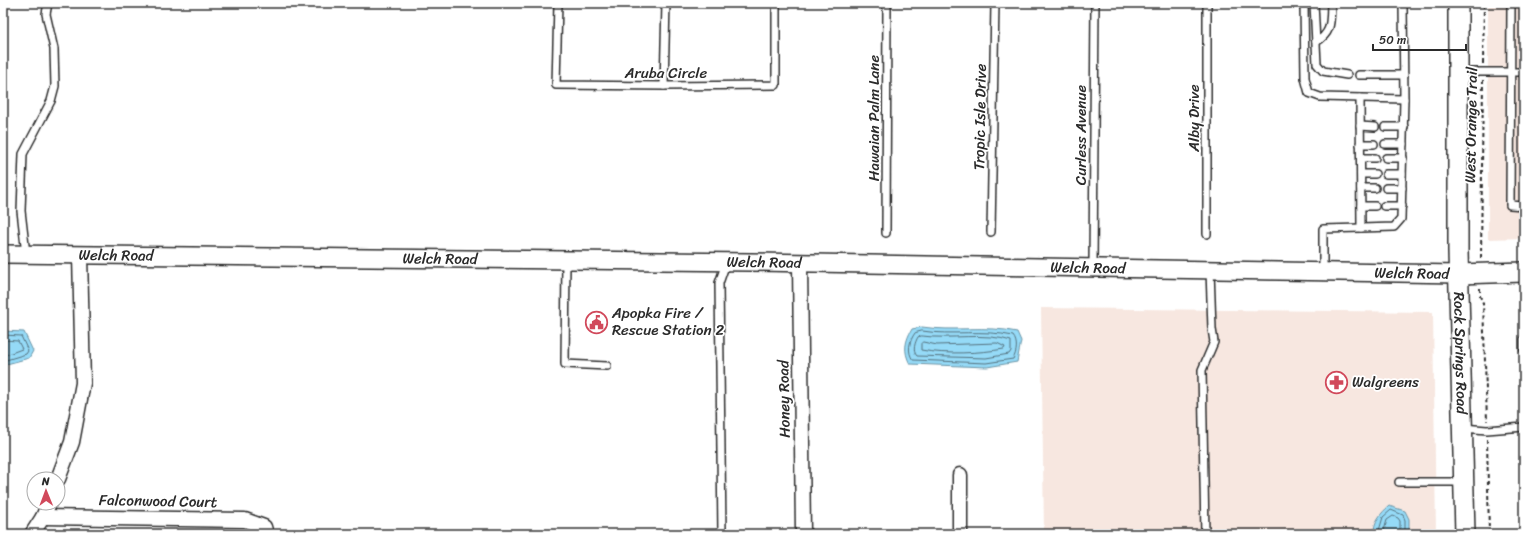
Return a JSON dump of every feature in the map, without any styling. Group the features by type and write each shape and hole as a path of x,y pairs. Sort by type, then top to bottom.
{"main road":[{"name":"Rock Springs Road","path":"1458,3 1458,274 1465,534"},
{"name":"Welch Road","path":"1458,274 1524,272"}],"street":[{"name":"Welch Road","path":"3,254 800,263 1458,274"},
{"path":"61,471 72,442 83,383 80,255"},
{"name":"Honey Road","path":"800,263 803,534"},
{"path":"960,475 960,534"},
{"path":"32,534 46,511"},
{"name":"Falconwood Court","path":"43,517 245,520 264,527 266,534"}],"lane":[{"path":"26,254 21,211 23,154 51,101 55,86 54,49 46,14 48,3"},
{"name":"Aruba Circle","path":"558,3 556,85 664,86 776,85 776,3"},
{"path":"664,86 666,3"},
{"name":"Hawaian Palm Lane","path":"886,234 887,3"},
{"name":"Tropic Isle Drive","path":"991,232 995,3"},
{"name":"Curless Avenue","path":"1093,268 1095,3"},
{"name":"Alby Drive","path":"1207,3 1207,234"},
{"path":"1304,3 1305,78 1309,93 1320,97 1404,99"},
{"path":"1314,3 1317,64 1323,71 1347,75"},
{"path":"1316,42 1325,37 1330,27 1331,3"},
{"path":"1323,272 1323,228 1394,227 1401,218 1404,127 1403,3"},
{"path":"1511,3 1512,72 1510,205 1524,206"},
{"path":"1458,72 1524,72"},
{"path":"1359,75 1404,75"},
{"path":"1360,98 1361,228"},
{"path":"1360,126 1375,127"},
{"path":"1385,127 1404,127"},
{"path":"1360,144 1374,144"},
{"path":"1385,144 1403,144"},
{"path":"1360,158 1375,158"},
{"path":"1386,158 1403,158"},
{"path":"1361,174 1375,174"},
{"path":"1386,174 1402,174"},
{"path":"1361,188 1375,188"},
{"path":"1386,188 1402,188"},
{"path":"1361,206 1375,206"},
{"path":"1384,206 1402,206"},
{"path":"566,261 565,364 607,366"},
{"path":"722,534 719,283 726,263"},
{"path":"1205,534 1202,370 1214,342 1212,329 1210,270"},
{"path":"1524,340 1524,350"},
{"path":"1462,428 1487,430 1524,427"},
{"path":"1400,482 1464,482"}],"path":[{"name":"West Orange Trail","path":"1481,248 1484,3"},
{"path":"1480,296 1483,303 1489,534"}],"shaded area":[{"path":"1488,3 1524,3 1524,238 1488,239"},
{"path":"1041,308 1433,312 1436,534 1044,534"}],"water":[{"path":"922,327 946,329 994,329 1017,332 1021,341 1017,362 987,367 910,364 906,355 908,338 912,329"},
{"path":"3,331 24,332 33,351 29,358 3,365"},
{"path":"1389,506 1405,511 1409,519 1409,534 1374,534 1376,522 1380,515"}],"place":[{"name":"Apopka Fire / Rescue Station 2","path":"597,322"},
{"name":"Walgreens","path":"1337,382"}]}
